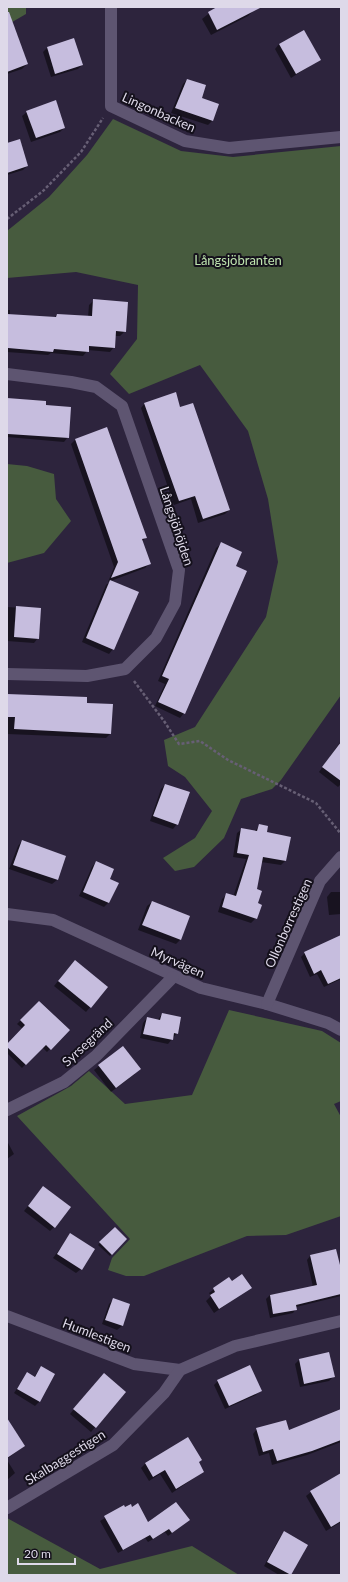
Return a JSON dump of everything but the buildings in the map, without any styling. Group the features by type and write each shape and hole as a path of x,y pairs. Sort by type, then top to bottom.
{"street":[{"name":"Lingonbacken","path":"111,7 111,106 184,141 229,148 341,137"},
{"name":"Långsjöhöjden","path":"7,374 71,382 96,387 122,406 179,570 175,602 156,638 125,669"},
{"path":"7,674 87,676 125,669"},
{"name":"Ollonborrestigen","path":"267,1004 320,881 341,857"},
{"name":"Myrvägen","path":"7,914 53,920 173,977 201,988 267,1004 328,1023 341,1030"},
{"name":"Syrsegränd","path":"7,1110 64,1082 96,1056 173,977"},
{"name":"Humlestigen","path":"7,1316 134,1364 180,1370"},
{"path":"180,1370 235,1346 341,1321"},
{"name":"Skalbaggestigen","path":"7,1508 113,1445 164,1393 180,1370"}],"path":[{"path":"7,219 43,191 81,152 111,106"},
{"path":"125,669 164,721 179,744 200,741 228,760 316,803 341,834"}],"green space":[{"path":"7,7 26,7 26,14 7,25"},
{"name":"Långsjöbranten","path":"113,119 181,151 233,157 341,146 341,695 281,780 272,789 241,799 224,838 194,867 175,871 163,858 195,838 212,811 185,777 168,766 164,740 195,727 266,617 278,562 268,499 248,431 200,365 129,394 110,374 137,339 138,285 76,272 7,278 7,231 49,197 87,155"},
{"path":"7,464 27,466 54,474 56,499 71,521 44,553 7,563"},
{"path":"229,1010 322,1031 341,1043 341,1101 334,1104 341,1117 341,1216 286,1235 247,1236 144,1276 126,1276 108,1270 112,1258 130,1239 17,1116 71,1086 89,1071 125,1104 192,1095"},
{"path":"7,1518 100,1569 192,1546 239,1575 7,1575"}]}
